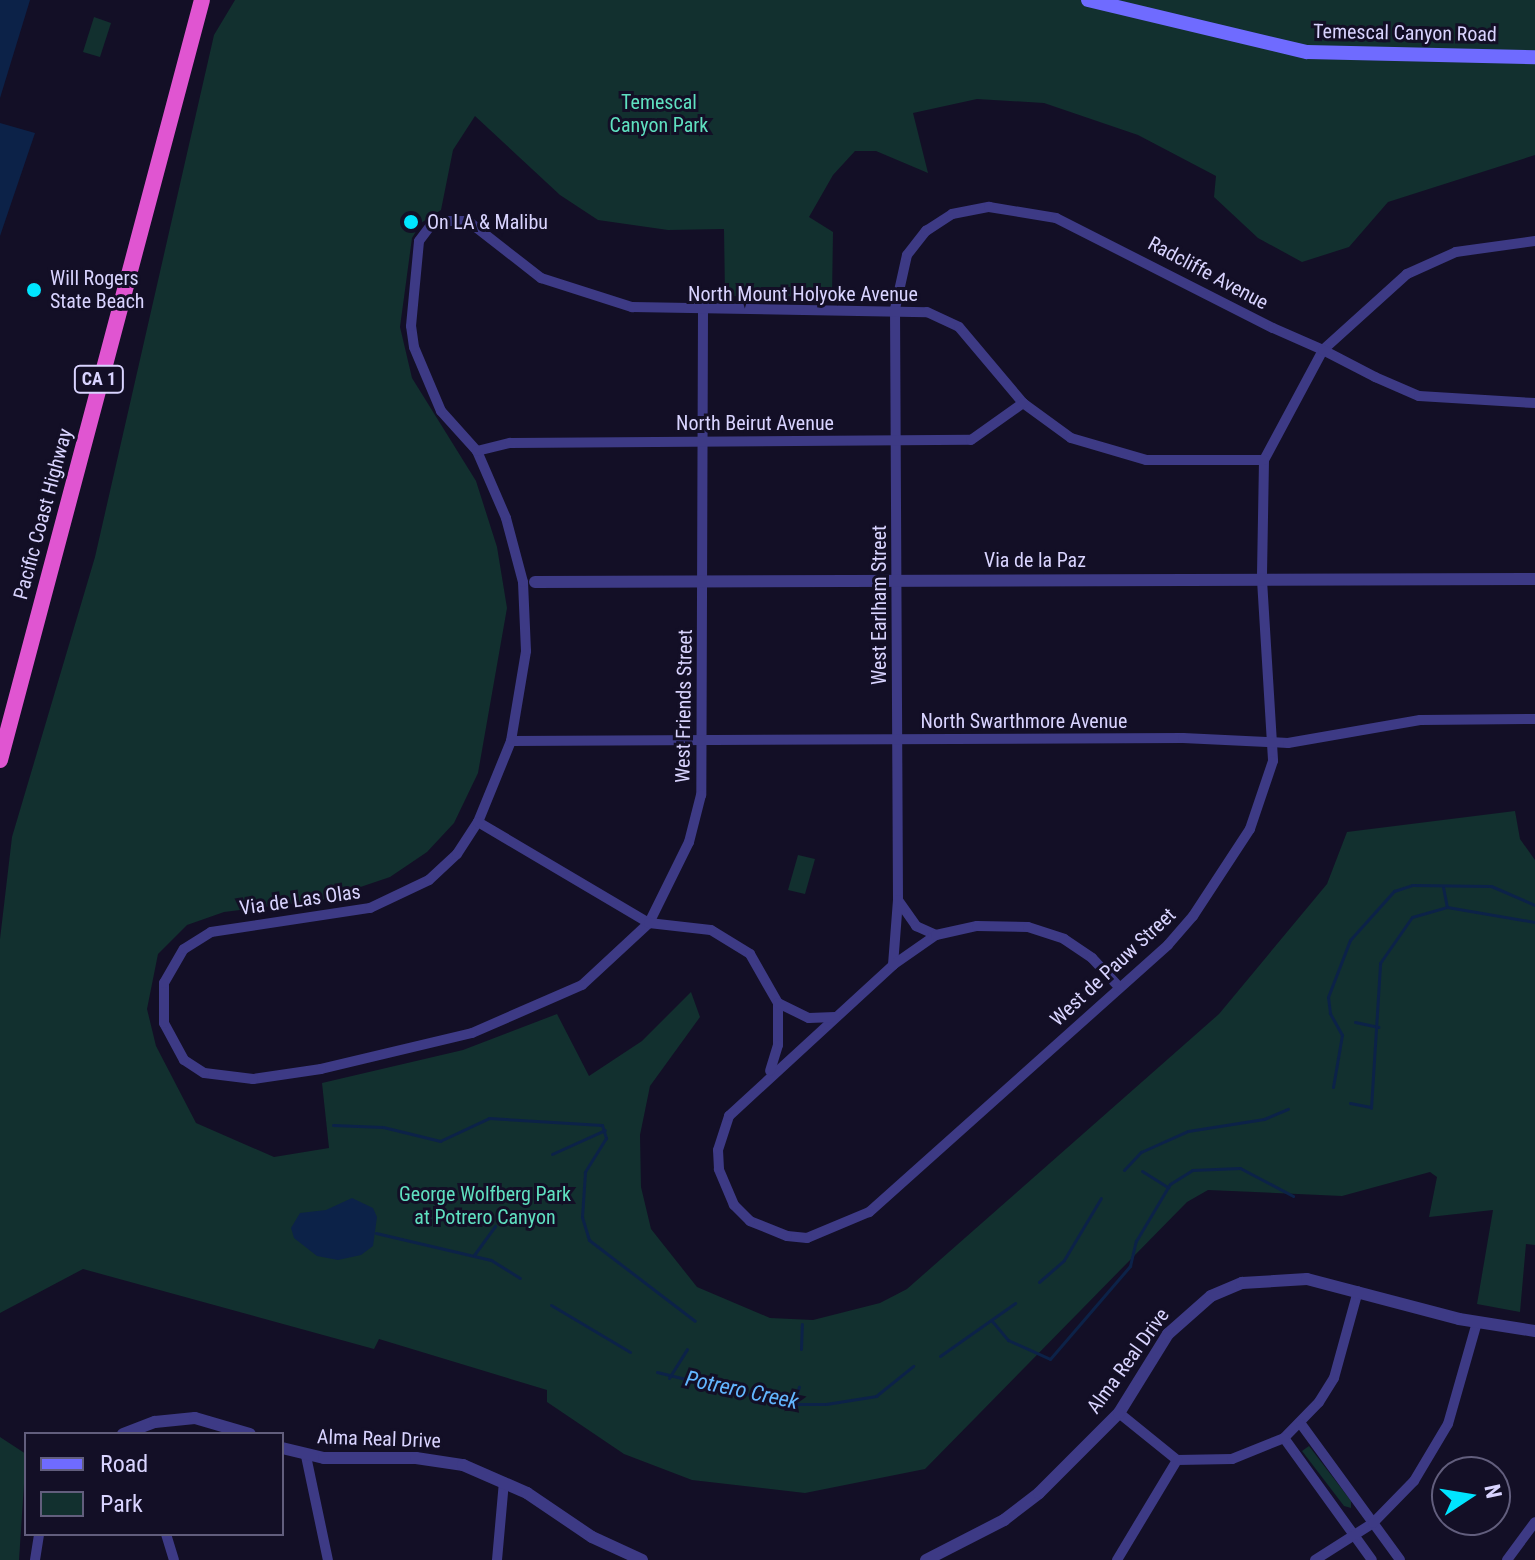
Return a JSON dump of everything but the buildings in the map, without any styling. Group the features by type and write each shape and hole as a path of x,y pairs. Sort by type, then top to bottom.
{"highway":[{"name":"Pacific Coast Highway","path":"0,760 202,0"}],"main road":[{"name":"Temescal Canyon Road","path":"1088,0 1307,52 1535,57"}],"street":[{"name":"Radcliffe Avenue","path":"895,309 907,255 939,221 989,207 1021,210 1092,233 1419,396 1535,403"},
{"name":"North Mount Holyoke Avenue","path":"419,241 434,221 457,217 541,278 575,292 632,307 703,311 895,309 927,312 959,327 1023,403 1071,438 1115,454 1146,460 1264,460"},
{"name":"Via de Las Olas","path":"164,1023 164,983 184,949 197,938 232,928 314,920 405,895 457,854 478,822 511,741 526,651 523,582 506,518 477,451 441,411 414,347 412,283 419,241"},
{"path":"1273,761 1268,741 1262,580 1264,460 1323,350 1407,274 1456,252 1535,241"},
{"name":"West Earlham Street","path":"893,965 898,900 895,309"},
{"name":"West Friends Street","path":"164,1023 184,1060 204,1073 253,1079 321,1069 472,1033 540,1006 582,985 649,923 689,842 701,795 705,742 703,311"},
{"name":"North Beirut Avenue","path":"477,451 510,443 971,440 1023,403"},
{"name":"Via de la Paz","path":"535,582 1535,579"},
{"name":"North Swarthmore Avenue","path":"511,741 1288,743 1420,720 1535,719"},
{"path":"1273,761 1288,743"},
{"name":"West de Pauw Street","path":"769,1074 729,1116 718,1150 719,1169 734,1205 750,1221 777,1234 807,1238 869,1212 1168,945 1224,873 1250,829 1273,761"},
{"path":"478,822 649,923 711,930 734,941 763,969 780,1005 778,1045 769,1074"},
{"path":"898,900 916,926 936,935"},
{"path":"769,1074 893,965 936,935 977,926 1028,927 1064,939 1092,958 1119,987"},
{"path":"780,1005 809,1018 837,1016"},
{"name":"Alma Real Drive","path":"926,1560 1016,1511 1119,1413 1168,1334 1211,1296 1242,1283 1274,1277 1358,1291 1477,1322 1535,1331"},
{"path":"1119,1413 1177,1460 1232,1459 1284,1438 1301,1424 1334,1378 1358,1291"},
{"path":"1315,1560 1373,1523 1414,1481 1435,1450 1458,1397 1477,1322"},
{"path":"128,1432 155,1422 195,1418 243,1432"},
{"path":"1301,1424 1400,1560"},
{"path":"1284,1438 1372,1560"},
{"name":"Alma Real Drive","path":"284,1449 306,1456 439,1460 504,1482 592,1537 642,1560"},
{"path":"306,1456 328,1560"},
{"path":"1117,1560 1177,1460"},
{"path":"497,1560 504,1482"},
{"path":"1507,1560 1535,1522"},
{"path":"35,1560 39,1536"},
{"path":"167,1536 174,1560"}],"green space":[{"path":"235,0 1535,0 1535,155 1388,202 1349,247 1302,262 1258,238 1214,197 1216,176 1138,135 1044,103 977,99 913,113 928,173 876,151 855,151 833,175 809,217 833,232 832,297 725,296 724,229 668,230 598,220 560,195 475,116 453,150 441,210 421,223 412,238 400,327 412,378 476,481 497,547 507,608 478,773 454,823 427,852 390,877 322,900 224,912 187,925 158,954 147,1009 156,1046 196,1123 274,1157 329,1148 322,1083 463,1050 557,1014 589,1076 642,1041 691,992 700,1017 650,1086 640,1135 641,1187 651,1229 697,1287 770,1318 813,1320 880,1303 907,1289 1219,1014 1327,884 1347,832 1515,811 1520,839 1535,860 1535,1245 1526,1244 1520,1312 1477,1304 1493,1210 1429,1217 1437,1177 1430,1172 1342,1196 1208,1190 1187,1202 925,1469 805,1493 692,1480 624,1454 547,1402 547,1390 379,1339 374,1349 83,1269 0,1313 0,939 12,837 95,557 214,35"},
{"path":"94,17 111,23 100,57 83,52"},
{"path":"798,855 815,859 805,894 788,890"},
{"path":"0,1437 24,1453 24,1484 19,1560 0,1560"},
{"path":"1309,1446 1351,1501 1351,1508 1344,1506 1302,1451"}],"water":[{"path":"0,0 30,0 0,98"},
{"path":"0,123 35,133 0,236"},
{"path":"352,1198 373,1208 377,1217 373,1246 361,1255 338,1260 317,1256 294,1238 291,1228 300,1213 326,1210"}],"waterway":[{"name":"Potrero Creek","path":"1333,1087 1342,1035 1330,1013 1328,997 1350,940 1394,891 1412,885 1491,886 1535,905"},
{"path":"1443,887 1447,907"},
{"path":"1371,1108 1380,963 1412,917 1447,907 1535,922"},
{"path":"1355,1022 1378,1027"},
{"path":"1350,1103 1371,1107"},
{"name":"Potrero Creek","path":"1124,1170 1141,1152 1188,1131 1264,1119 1288,1109"},
{"path":"333,1125 383,1127 440,1141 489,1118 602,1125 606,1138 585,1172 582,1217 589,1240 695,1321"},
{"path":"552,1154 605,1130"},
{"path":"992,1321 1008,1340 1050,1359 1130,1266 1136,1241 1170,1184 1192,1170 1240,1168 1293,1196"},
{"path":"1142,1171 1168,1187"},
{"name":"Potrero Creek","path":"1039,1282 1064,1260 1101,1198"},
{"path":"474,1255 495,1226"},
{"name":"Potrero Creek","path":"376,1233 491,1260 520,1278"},
{"name":"Potrero Creek","path":"940,1356 1015,1303"},
{"name":"Potrero Creek","path":"551,1305 630,1352"},
{"path":"801,1349 802,1324"},
{"path":"669,1378 687,1349"},
{"name":"Potrero Creek","path":"657,1372 787,1404 826,1404 876,1396 913,1366"},
{"path":"794,1404 799,1387"}],"place":[{"name":"On LA & Malibu","path":"411,222"},
{"name":"Will Rogers State Beach","path":"34,290"}],"park label":[{"name":"Temescal Canyon Park","path":"659,114"},
{"name":"George Wolfberg Park at Potrero Canyon","path":"485,1206"}]}
